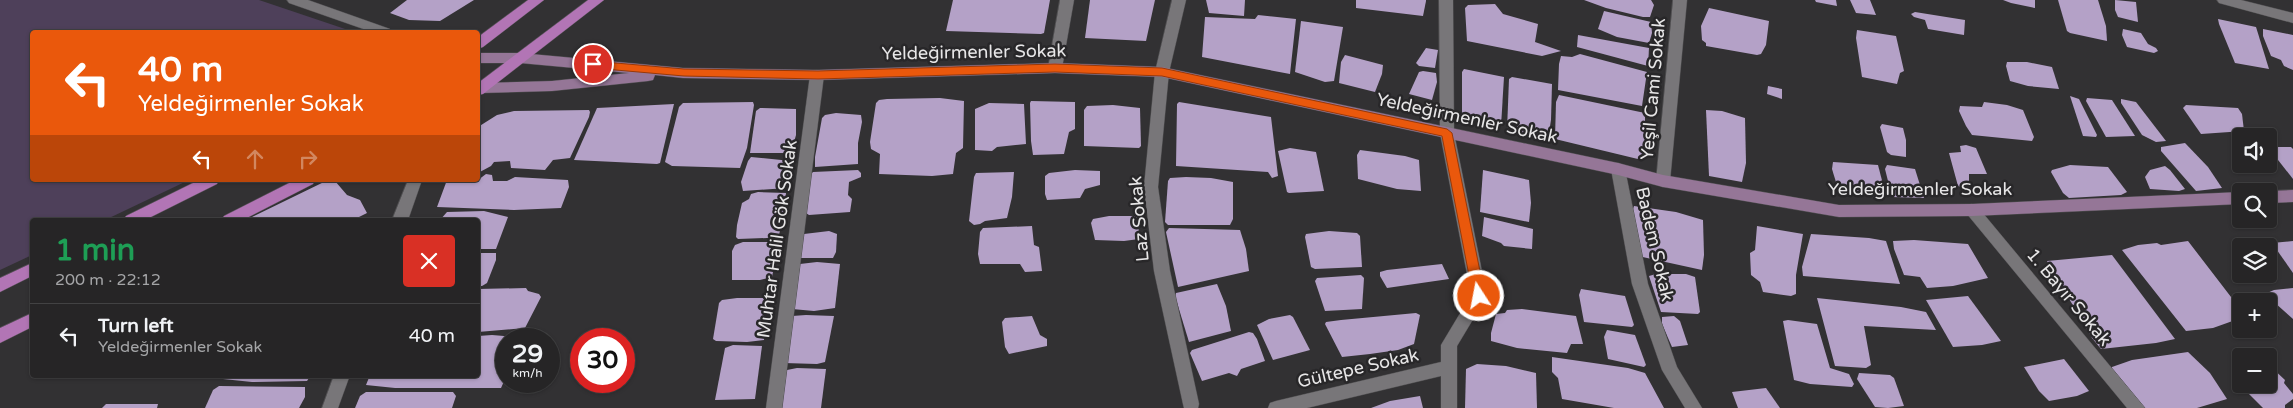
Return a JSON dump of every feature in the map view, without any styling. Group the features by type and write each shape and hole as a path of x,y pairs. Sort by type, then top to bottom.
{"main road":[{"path":"480,43 537,0"},
{"path":"480,86 520,58 596,0"},
{"path":"135,218 208,182"},
{"path":"233,218 304,182"},
{"path":"0,285 30,270"},
{"path":"0,336 30,321"}],"street":[{"path":"294,0 379,30"},
{"path":"1055,68 1067,0"},
{"name":"Laz Sokak","path":"1179,0 1162,72 1151,187 1162,271 1191,404"},
{"path":"1446,0 1447,133 1479,296 1450,345 1449,408"},
{"name":"Yeşil Cami Sokak","path":"1663,181 1680,0"},
{"path":"2224,0 2293,18"},
{"name":"Yeldeğirmenler Sokak","path":"480,58 520,58 684,72 818,75 1055,68 1162,72 1618,169 1663,181 1839,211 1972,210 2232,198"},
{"name":"Yeldeğirmenler Sokak","path":"480,87 552,86 684,72"},
{"name":"Muhtar Halil Gök Sokak","path":"774,408 818,75"},
{"name":"Badem Sokak","path":"1618,169 1640,284 1670,370 1694,408"},
{"path":"401,218 414,182"},
{"path":"2277,197 2293,196"},
{"name":"1. Bayır Sokak","path":"1972,210 2137,408"},
{"name":"Gültepe Sokak","path":"1276,408 1449,367"},
{"path":"330,408 341,378"}],"shaded area":[{"path":"0,0 259,0 348,30 30,30 30,182 185,182 109,218 30,218 30,256 0,270"}],"building":[{"path":"407,0 474,0 440,21 409,20 390,13"},
{"path":"953,0 1050,0 1044,33 1041,34 946,31"},
{"path":"1090,0 1155,0 1146,41 1085,38"},
{"path":"1206,0 1245,0 1244,16 1209,13"},
{"path":"1356,0 1426,1 1423,16 1356,8"},
{"path":"1584,0 1651,0 1654,5 1650,17 1643,17 1606,8"},
{"path":"1815,0 1836,0 1837,6 1816,2"},
{"path":"1850,0 1870,0 1876,15 1856,13"},
{"path":"2003,0 2035,0 2035,8 2011,3"},
{"path":"2058,0 2098,0 2106,26 2107,41 2067,31"},
{"path":"2115,0 2136,2 2138,22 2118,17 2115,10"},
{"path":"1495,4 1503,14 1538,24 1535,42 1561,51 1542,56 1467,41 1465,8 1468,5"},
{"path":"1709,8 1769,21 1766,45 1761,54 1757,55 1706,46 1706,43 1702,40 1701,26"},
{"path":"1604,11 1651,22 1652,33 1649,43 1617,37 1598,29"},
{"path":"1915,12 1965,20 1964,35 1928,29 1925,20 1914,17 1911,14"},
{"path":"1258,15 1296,19 1290,74 1202,57 1205,17 1255,19"},
{"path":"2218,19 2256,27 2269,69 2235,63"},
{"path":"1301,21 1343,27 1334,81 1325,82 1295,72"},
{"path":"2123,29 2141,33 2148,44 2158,51 2154,53 2127,47 2122,35"},
{"path":"2263,29 2293,35 2293,70 2284,66 2281,60 2271,56 2263,36"},
{"path":"1857,30 1896,36 1904,71 1900,73 1897,84 1862,77 1856,38"},
{"path":"1578,35 1649,48 1648,66 1577,47"},
{"path":"1426,48 1438,50 1435,68 1419,66 1416,63"},
{"path":"1580,54 1647,72 1642,106 1558,90 1561,56 1572,57"},
{"path":"1345,55 1383,65 1382,74 1375,92 1339,83 1341,62"},
{"path":"2007,62 2027,62 2052,67 2059,89 2028,86 2010,81 2006,66"},
{"path":"1464,69 1504,77 1501,126 1483,123 1462,115 1462,72"},
{"path":"1419,72 1436,73 1437,82 1432,100 1409,94"},
{"path":"1512,77 1552,84 1551,120 1548,139 1507,130 1509,79"},
{"path":"1768,86 1782,89 1782,99 1767,94"},
{"path":"1559,95 1645,113 1645,149 1642,160 1555,139 1556,102"},
{"path":"2070,96 2079,99 2097,135 2096,137 2083,136"},
{"path":"940,98 964,101 963,148 956,153 953,174 932,176 879,174 880,154 871,149 870,142 876,103 879,100 887,99"},
{"path":"2087,98 2112,100 2135,136 2106,137 2086,101"},
{"path":"2121,99 2136,102 2166,141 2156,142 2142,135 2121,103"},
{"path":"1031,101 1075,102 1075,129 1069,132 1064,154 1033,155"},
{"path":"753,102 747,148 740,168 672,166 665,162 679,107 683,103"},
{"path":"1179,102 1271,117 1278,176 1272,178 1268,172 1176,166 1177,104"},
{"path":"1984,102 2007,105 2023,110 2034,137 2032,141 1972,135 1959,111 1960,106 1982,107"},
{"path":"989,103 1024,104 1026,144 997,147 992,151 975,150 975,109"},
{"path":"674,104 660,163 574,160 597,108"},
{"path":"1113,105 1140,108 1141,146 1139,148 1084,146 1084,110 1087,106"},
{"path":"2186,105 2238,108 2242,114 2244,128 2232,128 2232,132 2201,134 2183,108"},
{"path":"760,108 796,109 796,135 791,153 750,153 756,111"},
{"path":"589,110 590,112 570,158 553,160 545,170 511,168 510,161 494,162 491,166 480,172 480,126 497,115 514,111"},
{"path":"1706,110 1722,111 1745,118 1746,163 1742,182 1709,176"},
{"path":"836,113 861,115 858,164 815,167 822,118 825,115"},
{"path":"1882,124 1903,128 1906,140 1906,157 1891,155 1887,152 1880,127"},
{"path":"2185,143 2208,167 2222,188 2196,191 2161,151 2161,147"},
{"path":"1966,145 1976,148 1987,174 1969,174 1969,192 1958,186 1949,153 1961,152 1960,146"},
{"path":"2277,147 2291,147 2293,149 2293,179 2277,159"},
{"path":"1290,148 1316,152 1324,191 1287,192 1278,151"},
{"path":"1360,150 1405,156 1419,160 1421,191 1397,189 1358,179 1357,155"},
{"path":"751,157 791,161 787,188 743,191 741,182"},
{"path":"1833,162 1878,165 1886,196 1883,198 1839,192 1832,169"},
{"path":"1887,165 1915,169 1924,198 1892,197 1885,169"},
{"path":"2070,165 2108,167 2127,192 2121,195 2069,198 2063,193 2051,172 2052,170"},
{"path":"2165,166 2185,189 2179,191 2150,189 2145,177 2150,170"},
{"path":"858,170 861,173 861,177 849,182 848,195 852,199 850,212 809,215 806,213 811,174 813,172"},
{"path":"1075,170 1100,171 1100,185 1085,189 1080,198 1047,200 1045,176 1049,173"},
{"path":"1483,170 1529,180 1531,203 1529,222 1480,212"},
{"path":"1014,172 1012,197 1007,218 985,221 974,225 969,221 976,173"},
{"path":"486,174 492,175 493,181 507,181 515,177 568,180 569,187 561,208 514,210 437,207 446,182 480,182 480,178"},
{"path":"1170,178 1211,178 1233,182 1233,219 1230,225 1168,225 1165,222 1168,181"},
{"path":"324,182 336,182 347,195 360,200 367,213 357,218 250,218"},
{"path":"758,192 786,193 779,235 767,238 738,239 736,237 737,225 742,203 749,199 751,194"},
{"path":"1634,206 1676,212 1703,220 1704,255 1702,270 1638,256 1631,215"},
{"path":"484,211 508,217 496,249 480,249 480,218 442,218 447,212"},
{"path":"1109,216 1138,216 1139,239 1124,241 1095,240 1091,223 1093,219"},
{"path":"1484,217 1533,229 1532,249 1504,246 1482,236"},
{"path":"1032,226 1034,245 1039,247 1042,271 1025,272 1020,264 980,264 978,254 980,232 983,228"},
{"path":"1757,226 1803,234 1796,275 1796,294 1791,296 1763,292 1760,282 1751,275 1750,253 1755,250"},
{"path":"1169,228 1240,230 1246,249 1249,271 1178,287 1166,232"},
{"path":"829,231 837,234 836,252 833,258 800,258 804,234"},
{"path":"1329,231 1357,233 1360,236 1362,267 1315,269 1311,267 1306,234"},
{"path":"1811,234 1886,241 1900,284 1803,276 1802,267"},
{"path":"1914,240 1968,244 1988,278 1953,286 1927,288 1920,277 1904,275 1894,249 1893,241"},
{"path":"2188,241 2232,298 2232,321 2213,328 2186,331 2122,250 2138,245 2157,243 2161,245"},
{"path":"2293,241 2293,273 2277,250 2277,243"},
{"path":"743,242 779,242 772,277 760,280 732,280 732,251 735,245"},
{"path":"480,253 496,253 496,260 487,283 480,286"},
{"path":"2112,255 2175,339 2101,349 2092,338 2047,261"},
{"path":"817,262 840,264 835,308 814,311 792,309 797,272 800,264"},
{"path":"1442,264 1449,279 1387,288 1380,276 1380,272 1387,270"},
{"path":"1656,274 1686,274 1695,277 1700,312 1698,314 1661,312 1649,276"},
{"path":"1361,275 1364,278 1362,309 1325,311 1315,281 1317,278"},
{"path":"1217,284 1226,306 1231,331 1189,342 1175,296 1176,293"},
{"path":"526,288 528,291 539,294 541,297 525,328 495,328 495,331 480,332 480,289"},
{"path":"2293,288 2293,319 2277,305 2277,293 2267,293 2274,290"},
{"path":"1581,289 1625,296 1634,325 1632,327 1584,322 1579,295"},
{"path":"1968,296 2001,341 1982,345 1953,347 1926,300"},
{"path":"768,298 764,340 747,342 716,341 713,339 719,303 722,300"},
{"path":"1817,298 1901,307 1926,312 1936,330 1864,326 1871,365 1866,368 1835,366"},
{"path":"1522,309 1576,316 1583,344 1571,344 1567,353 1517,348 1491,341 1496,314 1505,313 1507,310"},
{"path":"1416,313 1420,315 1414,344 1398,350 1370,354 1342,357 1325,324 1326,322 1341,320"},
{"path":"1290,315 1293,317 1310,350 1273,360 1257,325 1269,319"},
{"path":"792,316 834,316 825,362 817,364 784,363"},
{"path":"1032,316 1040,335 1047,339 1047,346 1009,354 1005,347 1002,322 1005,318"},
{"path":"1674,316 1680,321 1688,345 1672,347 1662,324 1662,317"},
{"path":"1783,321 1817,324 1830,368 1849,374 1854,384 1852,387 1810,384 1794,380"},
{"path":"1607,330 1635,335 1646,365 1644,367 1608,359 1604,337"},
{"path":"1249,332 1253,333 1257,339 1265,361 1241,369 1237,376 1229,373 1202,381 1190,353 1192,350"},
{"path":"495,335 495,388 395,388 366,385 369,378 480,378 480,336"},
{"path":"733,345 762,346 755,399 715,400 725,348"},
{"path":"2188,352 2210,373 2227,399 2197,408 2141,408 2112,371 2112,367 2132,360"},
{"path":"1552,357 1628,368 1645,373 1664,408 1614,408 1562,399 1558,378 1552,372"},
{"path":"2064,359 2089,391 2077,396 2049,401 2039,391 2024,367"},
{"path":"1477,364 1506,366 1536,373 1537,408 1465,408 1466,369"},
{"path":"797,368 826,369 821,408 782,408 784,374 787,370"},
{"path":"2277,372 2285,380 2284,383 2293,394 2293,399 2285,405 2285,408 2263,408 2248,393 2277,393"},
{"path":"1859,373 1890,375 1894,378 1904,406 1875,407 1857,379"},
{"path":"309,378 307,381 252,382 223,379"},
{"path":"219,386 305,387 305,397 299,408 205,408 213,390"},
{"path":"1766,388 1780,408 1738,408 1732,392"},
{"path":"366,392 453,392 456,396 452,408 355,408 360,396"},
{"path":"1420,396 1423,408 1371,408 1390,401"},
{"path":"106,404 158,404 157,408 102,408"}],"route":[{"path":"593,64 684,72 818,75 1055,68 1162,72 1447,133 1479,296"}]}
